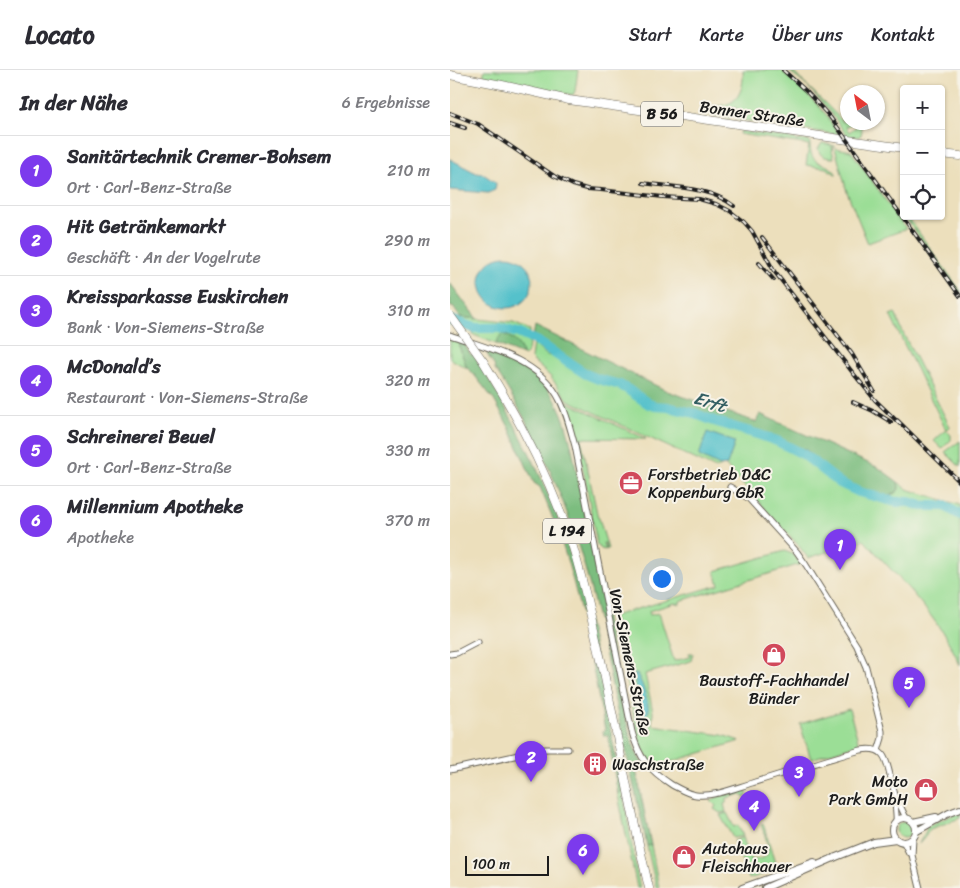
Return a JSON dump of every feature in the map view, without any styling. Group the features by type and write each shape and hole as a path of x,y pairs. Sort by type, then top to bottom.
{"main road":[{"name":"Bonner Straße","path":"450,75 569,100 900,147"},
{"path":"945,154 960,156"},
{"name":"L 194","path":"450,316 483,361 533,448 572,544 594,628 647,886"}],"street":[{"name":"Von-Siemens-Straße","path":"450,335 506,355 530,368 550,385 564,409 574,446 632,732 638,751 650,769 683,791 704,795 731,789 862,750 873,749 878,751"},
{"path":"730,487 748,498 797,552 857,646 866,668 882,731 878,751 886,759 896,799 906,818"},
{"path":"450,654 458,653 478,642"},
{"path":"450,770 546,749 568,749"},
{"path":"765,888 874,842 887,834 896,821 894,803 896,799"},
{"path":"917,831 960,809"},
{"path":"896,821 906,818 914,822 949,814"},
{"path":"904,843 909,842 916,835 917,831 914,822"},
{"path":"892,829 896,839 904,843 912,855"},
{"path":"874,842 896,839"},
{"path":"913,839 912,855 920,888"},
{"path":"742,888 816,861 836,857"}],"green space":[{"path":"484,70 578,70 573,95 484,76"},
{"path":"743,70 781,70 818,105 840,135 736,119 737,108 732,108 730,118 702,114 702,105 724,105 736,99 741,90"},
{"path":"788,70 791,70 830,108 840,119 840,126 831,113 809,88"},
{"path":"843,130 848,130 849,132 852,130 862,130 861,135 858,137 847,136"},
{"path":"741,131 796,139 796,141 810,141 813,157 833,170 837,175 826,168 806,165 809,145 739,134"},
{"path":"822,143 835,146 831,147 834,158 820,154 818,149"},
{"path":"835,148 851,151 906,229 868,243 847,192"},
{"path":"907,220 910,220 960,290 960,293"},
{"path":"450,283 477,319 460,317 453,307 450,306"},
{"path":"895,313 950,427 946,430 890,315"},
{"path":"460,317 513,323 530,330 530,336 502,327 467,325"},
{"path":"535,326 667,391 756,422 760,414 879,468 898,482 899,488 897,492 885,497 860,491 844,484 805,449 695,411 647,400 621,382 588,372 533,337"},
{"path":"498,329 517,334 529,340 526,355 522,355 516,342 503,334 496,344 474,335 470,330"},
{"path":"503,334 516,342 522,355 496,344"},
{"path":"450,338 463,342 459,346 467,368 450,359"},
{"path":"463,342 487,376 525,444 547,492 566,541 587,616 597,662 622,788 618,795 608,735 604,736 603,731 605,730 586,633 560,537 540,487 534,483 509,427 494,400 467,368 459,346"},
{"path":"533,342 547,355 557,358 581,374 619,388 646,405 656,409 695,416 794,450 844,488 879,501 945,509 960,517 960,665 952,647 930,614 864,540 808,558 725,465 735,442 707,433 721,466 716,469 568,400 550,376 531,359"},
{"path":"489,352 508,360 536,377 555,399 562,413 572,449 626,720 636,751 646,768 636,770 651,845 647,846 599,623 577,542 558,490 536,440 494,368 487,354"},
{"path":"565,401 646,439 581,438 598,518 608,549 606,550 605,543 603,543 605,550 597,545 580,455"},
{"path":"946,430 951,435 951,440 942,449 934,441"},
{"path":"960,441 960,467 945,452"},
{"path":"898,482 907,489 960,505 960,512 941,503 928,504 908,499 885,497 897,492 899,488"},
{"path":"785,551 792,554 801,564 680,601 680,604 675,603 649,611 650,615 659,613 674,661 690,657 689,653 693,653 691,661 645,674 653,712 652,725 722,735 740,741 654,767 638,736 613,616 719,585 715,571"},
{"path":"849,709 859,744 811,759 800,724"},
{"path":"622,788 640,888 637,888 618,795"},
{"path":"746,789 747,796 745,797 741,794 727,798 724,804 726,812 720,813 714,809 716,806 711,801 717,797"},
{"path":"960,812 960,818 930,829 918,845 927,826"},
{"path":"727,813 734,827 738,825 743,836 733,838 720,815"},
{"path":"904,822 910,824 912,830 910,836 904,838 898,836 896,830 898,824"},
{"path":"763,823 777,870 749,879 734,841 743,837 748,854 752,859 750,860 766,856 768,850 761,824"},
{"path":"651,845 659,888 656,887 647,846"}],"water":[{"path":"450,159 476,173 483,174 495,182 495,190 488,193 450,190"},
{"path":"501,256 511,256 525,263 532,277 532,287 525,301 511,308 501,308 491,304 484,297 480,287 480,277 484,267 491,260"},
{"path":"707,432 735,442 727,465 720,466 699,456"},
{"path":"634,674 637,674 646,697 649,712 645,715 642,714 639,706"}],"waterway":[{"name":"Erft","path":"451,320 474,328 499,328 518,333 538,342 586,374 620,385 649,404 694,413 777,441 803,454 840,483 859,492 896,502 909,502 922,506 945,506 960,515"}],"railway":[{"path":"783,70 830,117 960,296"},
{"path":"450,113 478,124 554,176 573,185 587,189 699,199 730,211 752,231 774,271 853,373 875,400 900,424"},
{"path":"450,123 465,128"},
{"path":"643,183 702,191 734,206"},
{"path":"762,237 852,354 874,391"},
{"path":"759,263 774,280"},
{"path":"853,402 891,422"},
{"path":"897,420 960,482"}],"place":[{"name":"Forstbetrieb D&C Koppenburg GbR","path":"631,483"},
{"name":"Sanitärtechnik Cremer-Bohsem","path":"840,570"},
{"name":"Baustoff-Fachhandel Bünder","path":"774,655"},
{"name":"Schreinerei Beuel","path":"909,708"},
{"name":"Waschstraße","path":"595,764"},
{"name":"Hit Getränkemarkt","path":"531,782"},
{"name":"Moto Park GmbH","path":"926,790"},
{"name":"Kreissparkasse Euskirchen","path":"799,797"},
{"name":"McDonald’s","path":"754,831"},
{"name":"Autohaus Fleischhauer","path":"684,857"},
{"name":"Millennium Apotheke","path":"583,875"}]}
